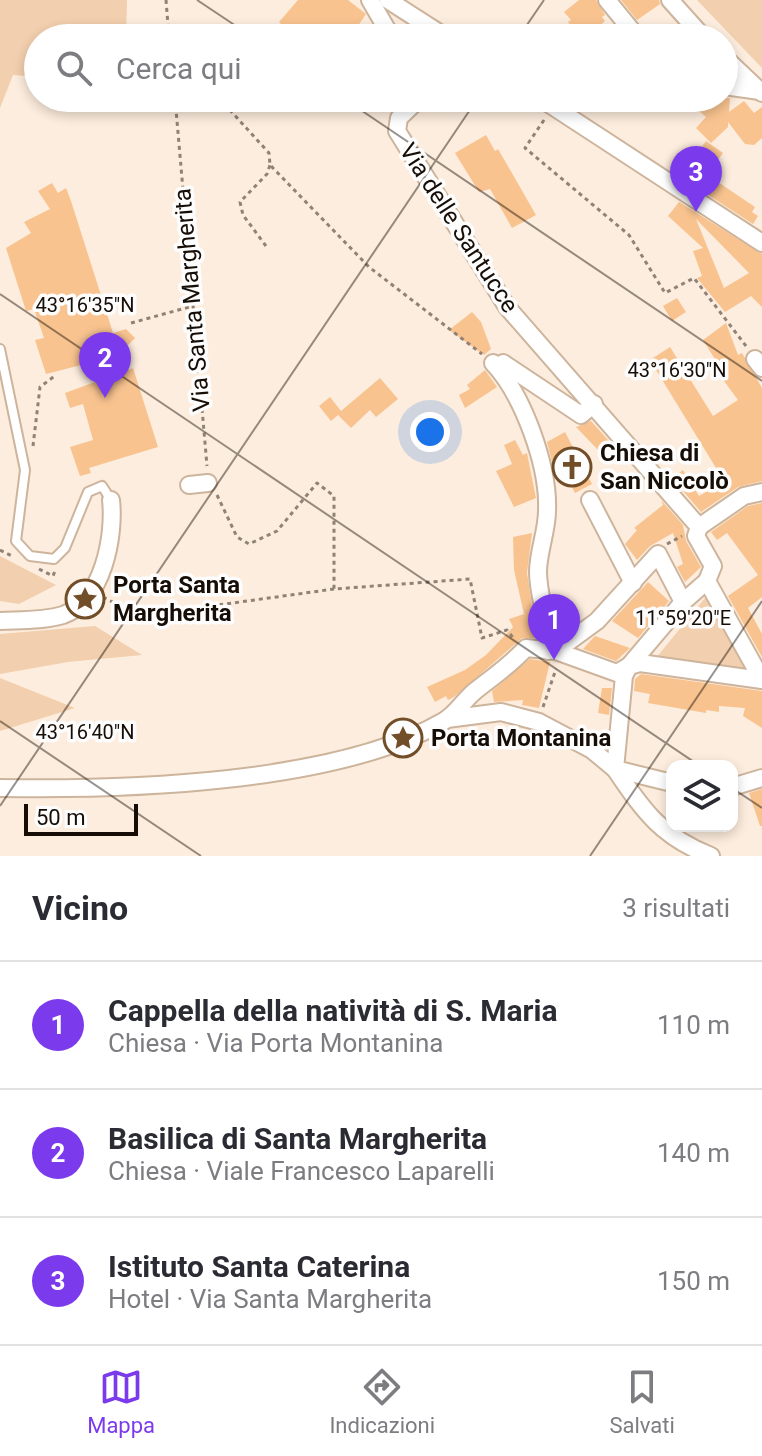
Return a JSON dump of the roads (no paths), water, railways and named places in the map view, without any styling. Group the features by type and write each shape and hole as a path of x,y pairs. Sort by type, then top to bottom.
{"street":[{"path":"370,0 384,24"},
{"path":"388,0 425,24"},
{"path":"607,0 627,24"},
{"path":"670,0 691,24"},
{"path":"738,70 761,92"},
{"path":"738,88 761,92"},
{"name":"Via delle Santucce","path":"405,112 399,118 397,131 507,307 701,530 696,536 713,566 707,581 762,680"},
{"path":"561,112 762,243"},
{"path":"552,651 538,571 547,512 546,477 509,380 493,363 497,358 581,415 594,404"},
{"path":"189,485 208,483"},
{"path":"699,527 744,496 762,492"},
{"path":"0,621 65,614 90,591 109,543 113,521 111,500"},
{"path":"590,500 633,583"},
{"path":"552,651 597,621 658,554 683,602"},
{"path":"615,769 624,676 683,602 707,581"},
{"path":"447,719 473,692 500,675 526,648 552,651 617,673 640,663 762,680"},
{"path":"0,788 153,784 270,774 350,756 447,719 501,712 539,722 592,750 615,769 659,828 687,847 711,856"},
{"path":"615,769 666,782"},
{"path":"738,785 762,778"}],"lane":[{"path":"0,349 25,479 15,532 19,546 30,556 45,560 61,555 88,492 102,486 111,500"}],"place":[{"name":"Istituto Santa Caterina","path":"696,212"},
{"name":"Basilica di Santa Margherita","path":"105,398"},
{"name":"Chiesa di San Niccolò","path":"572,467"},
{"name":"Porta Santa Margherita","path":"85,599"},
{"name":"Cappella della natività di S. Maria","path":"554,660"},
{"name":"Porta Montanina","path":"403,738"}]}
